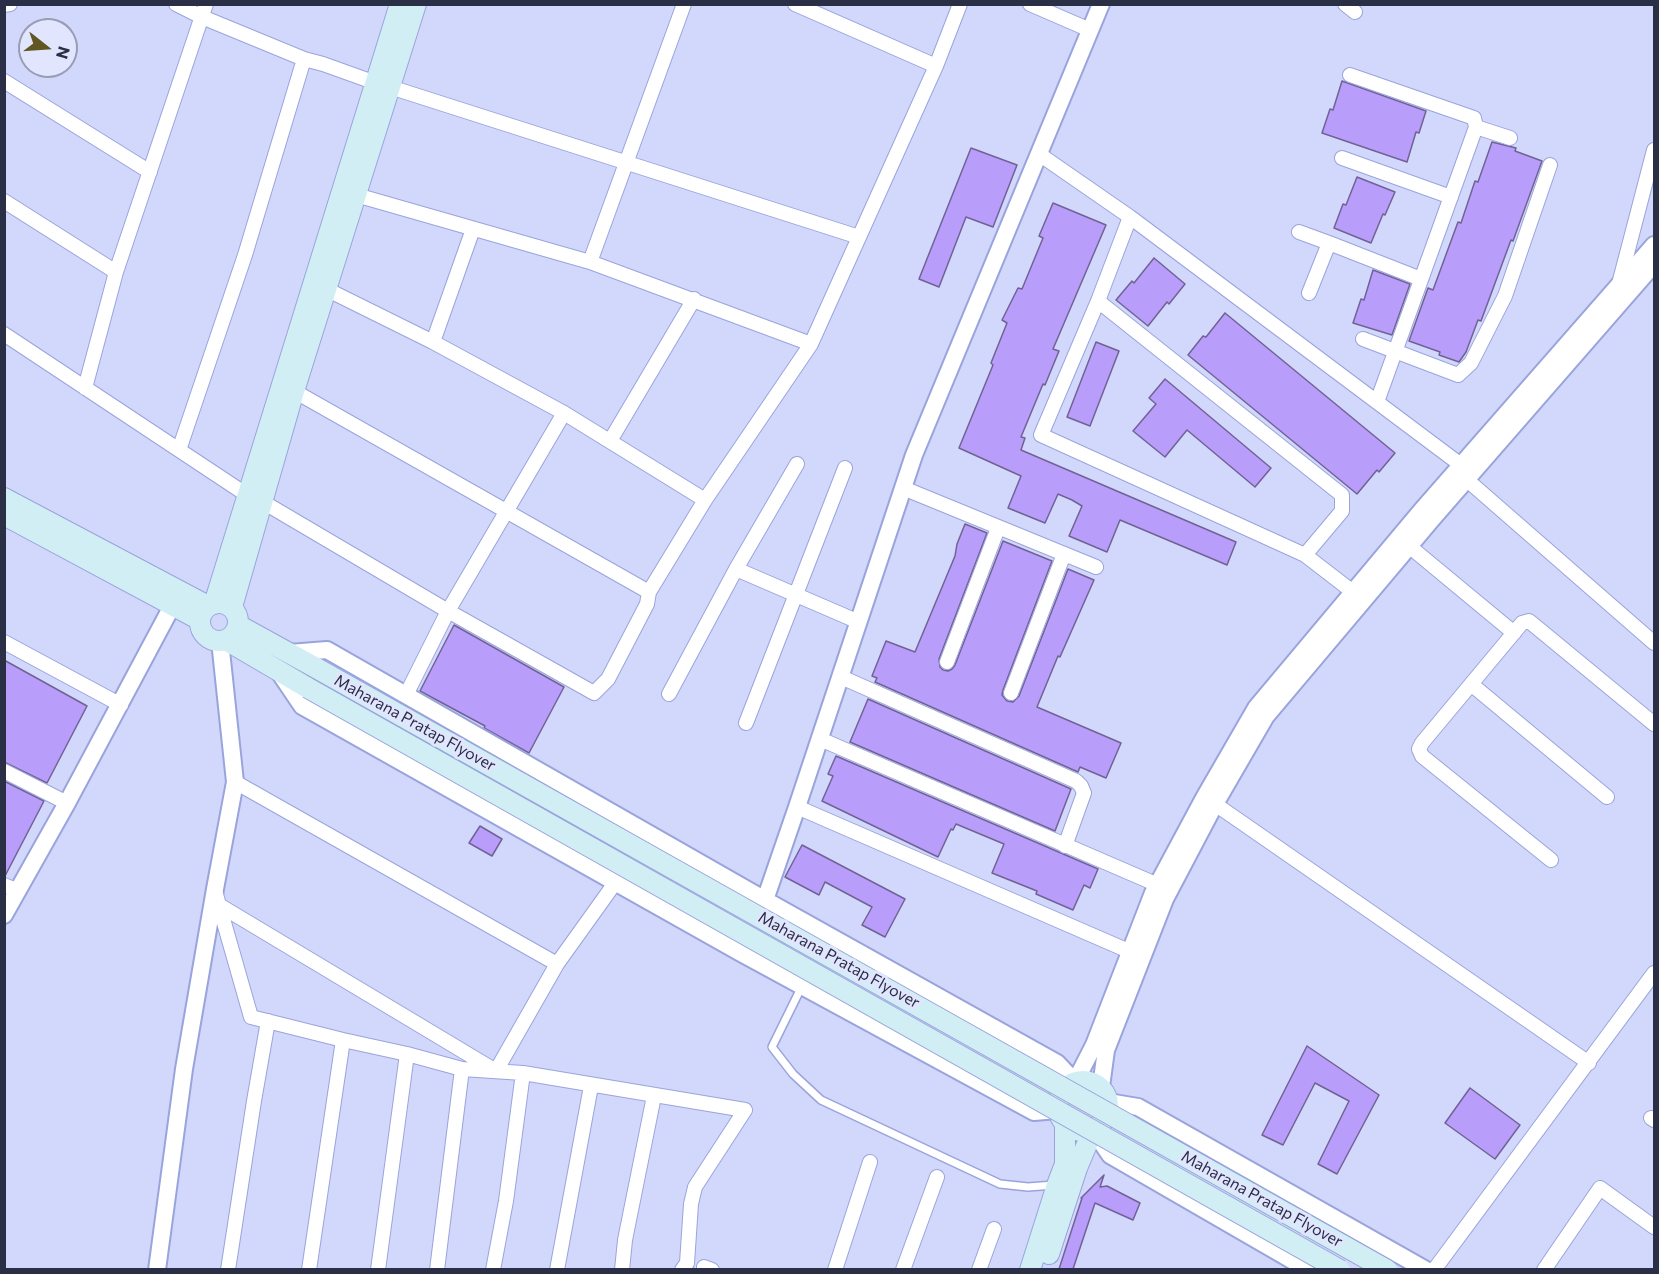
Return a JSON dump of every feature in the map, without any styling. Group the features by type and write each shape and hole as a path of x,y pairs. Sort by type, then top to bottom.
{"main road":[{"path":"255,499 294,391 356,195 400,4"},
{"path":"4,515 220,621 255,499 383,85 416,4"},
{"path":"4,498 177,599"},
{"name":"Maharana Pratap Flyover","path":"220,621 318,669 1387,1269"},
{"name":"Maharana Pratap Flyover","path":"220,621 279,672 1340,1269"},
{"path":"1030,1269 1065,1164 1058,1101 1067,1086 1075,1082 1088,1081 1105,1094 1107,1115 1104,1121 1093,1130 1077,1168 1044,1269"},
{"path":"1061,1117 1078,1131 1093,1130"}],"street":[{"path":"4,5 10,4"},
{"path":"176,4 204,11 304,59 859,237"},
{"path":"590,262 684,4"},
{"path":"795,4 936,66"},
{"path":"4,334 255,499 594,693 608,680 647,604 649,592 705,500 811,344 936,66 960,4"},
{"path":"1030,4 1090,30"},
{"path":"765,900 914,455 1101,4"},
{"path":"85,388 116,272 204,11"},
{"path":"178,450 245,255 304,59"},
{"path":"1350,75 1474,118 1476,127 1377,402"},
{"path":"4,81 150,172"},
{"path":"1476,127 1510,138"},
{"path":"1619,284 1654,150"},
{"path":"1038,154 1130,217 1377,402 1463,472 1654,643"},
{"path":"1342,158 1451,197"},
{"path":"1363,339 1458,375 1471,363 1505,296 1550,165"},
{"path":"356,195 590,262 811,344"},
{"path":"4,201 116,272"},
{"path":"1130,217 1098,301 1041,435 1305,555 1353,592"},
{"path":"433,342 473,229"},
{"path":"1299,232 1421,279"},
{"path":"1309,293 1329,243"},
{"path":"1426,1269 1138,1107 1105,1094 1106,1050 1165,899 1215,804 1266,716 1409,546 1463,472 1654,245"},
{"path":"289,653 327,650 765,900 1057,1063 1075,1082 1094,1045 1158,885 1204,798 1256,708 1353,592 1654,264"},
{"path":"326,290 433,342 564,413 705,500"},
{"path":"610,441 694,299"},
{"path":"1098,301 1342,495 1342,511 1305,555"},
{"path":"294,391 649,592"},
{"path":"406,695 448,611 564,413"},
{"path":"669,694 736,569 797,464"},
{"path":"746,723 845,468"},
{"path":"903,488 1096,567"},
{"path":"947,662 998,528"},
{"path":"1409,546 1514,633"},
{"path":"1011,693 1064,554"},
{"path":"736,569 859,622"},
{"path":"4,915 11,888 67,803 177,599"},
{"path":"157,1269 184,1069 217,897 235,782 220,621"},
{"path":"1551,860 1422,756 1419,749 1422,743 1522,623 1529,621 1654,724"},
{"path":"4,642 121,705"},
{"path":"279,672 302,706 741,953 1034,1112 1061,1117"},
{"path":"841,676 1076,781 1083,793 1065,846"},
{"path":"1471,684 1607,798"},
{"path":"820,739 1158,885"},
{"path":"4,771 67,803"},
{"path":"235,782 557,964"},
{"path":"1215,804 1588,1063"},
{"path":"797,807 1131,952"},
{"path":"496,1071 557,964 615,883"},
{"path":"217,897 251,1017 462,1069 523,1073 745,1110 695,1188 691,1204 687,1263 682,1269"},
{"path":"217,897 496,1071"},
{"path":"1434,1269 1654,974"},
{"path":"228,1269 268,1020"},
{"path":"309,1269 343,1040"},
{"path":"378,1269 407,1054"},
{"path":"437,1269 462,1069"},
{"path":"494,1269 506,1201 523,1073"},
{"path":"557,1269 591,1086"},
{"path":"622,1269 625,1240 654,1096"},
{"path":"1093,1130 1110,1155 1305,1268"},
{"path":"835,1269 870,1162"},
{"path":"903,1269 937,1177"},
{"path":"1544,1269 1600,1188 1654,1227"},
{"path":"979,1269 994,1229"}],"lane":[{"path":"802,986 772,1047 793,1074 821,1100 1000,1184 1028,1187 1057,1185"}],"building":[{"path":"1342,81 1426,111 1419,133 1416,132 1407,162 1322,133 1330,109 1333,110"},
{"path":"1492,142 1516,148 1515,151 1542,161 1481,321 1478,320 1466,352 1459,362 1439,355 1440,352 1409,341 1428,288 1433,290 1458,222 1461,223 1475,181 1478,182"},
{"path":"971,148 1017,165 993,227 966,217 939,287 919,279"},
{"path":"1357,177 1395,192 1371,243 1334,228"},
{"path":"1053,203 1106,225 1053,349 1059,351 1021,437 1025,438 1021,450 1236,542 1227,565 1120,520 1107,552 1069,536 1082,506 1058,494 1045,523 1008,508 1021,476 959,448 993,365 991,363 1007,323 1002,320 1018,288 1022,289 1043,238 1039,236"},
{"path":"1154,258 1185,284 1148,326 1116,300 1132,281 1134,283"},
{"path":"1373,270 1410,284 1392,335 1353,323 1361,299 1364,300"},
{"path":"1225,313 1395,453 1357,494 1188,355"},
{"path":"1096,342 1119,351 1090,426 1067,417"},
{"path":"1165,379 1271,468 1255,487 1187,430 1165,457 1133,431 1156,404 1149,398"},
{"path":"965,524 987,533 939,659 940,667 948,671 955,665 1003,541 1052,561 1003,690 1002,695 1007,701 1013,702 1019,696 1068,569 1094,580 1037,707 1121,743 1106,778 1080,767 1078,772 875,682 877,678 872,676 886,641 915,652 955,556"},
{"path":"454,625 564,687 529,753 420,691"},
{"path":"4,660 87,706 47,783 4,762"},
{"path":"868,699 1071,789 1055,831 850,742"},
{"path":"836,756 1098,869 1090,888 1084,885 1073,910 1036,894 1037,891 992,873 1004,844 956,824 953,830 951,829 938,857 822,801 833,776 828,774"},
{"path":"4,781 44,801 5,876 4,876"},
{"path":"480,826 502,839 492,856 469,843"},
{"path":"802,845 905,899 885,937 862,925 872,907 825,882 819,895 785,877"},
{"path":"1307,1046 1379,1095 1337,1174 1318,1164 1349,1101 1315,1083 1283,1145 1262,1135"},
{"path":"1470,1088 1520,1125 1495,1159 1445,1123"},
{"path":"1104,1175 1100,1187 1107,1186 1140,1203 1133,1220 1095,1203 1073,1269 1059,1269 1081,1198"}]}
